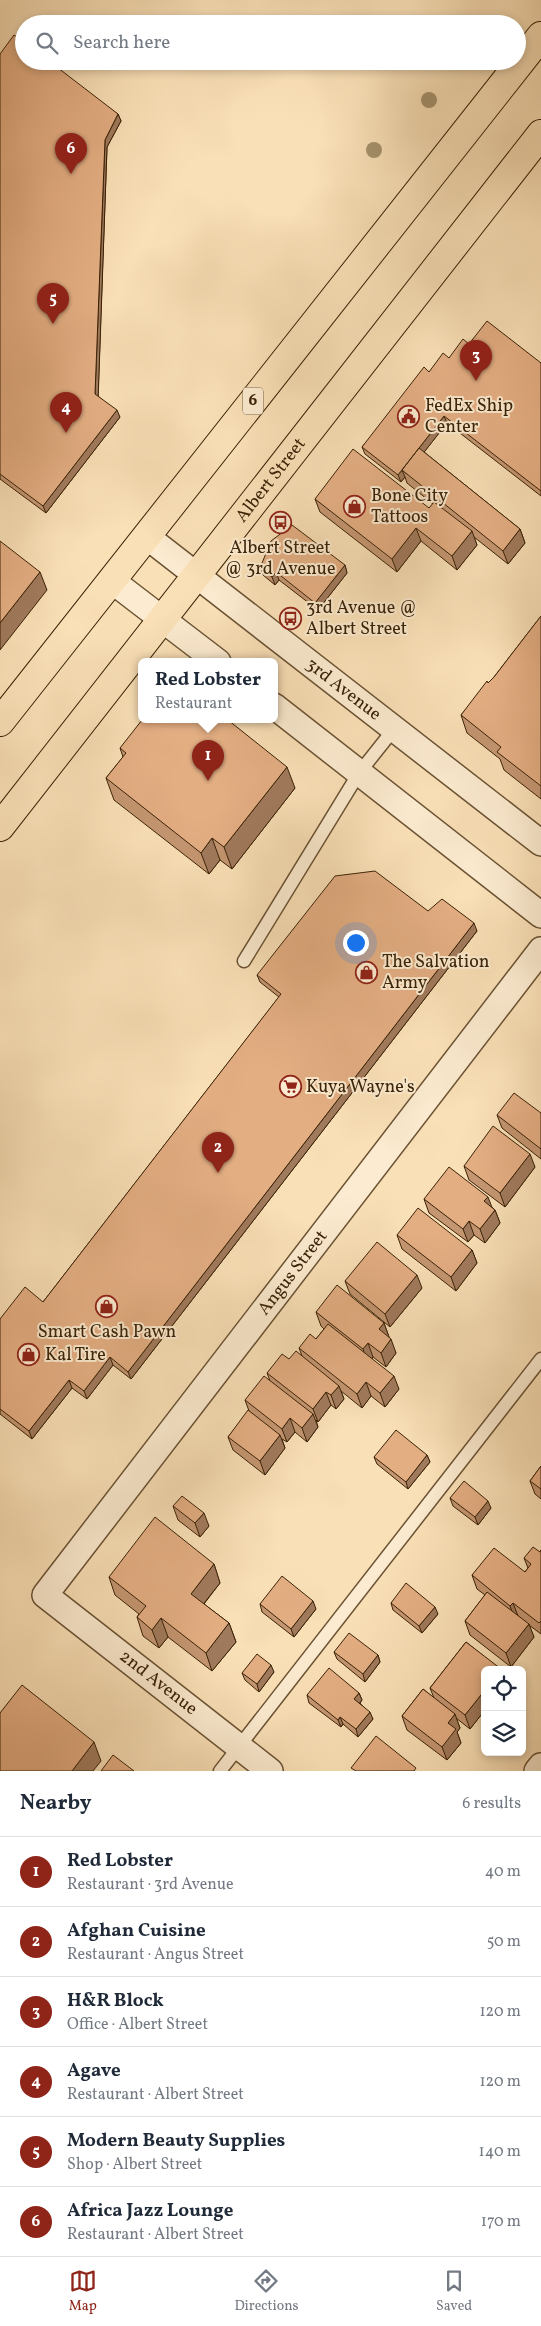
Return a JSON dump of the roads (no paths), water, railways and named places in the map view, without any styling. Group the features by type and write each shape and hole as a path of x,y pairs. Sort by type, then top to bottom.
{"main road":[{"name":"6","path":"526,55 541,36"},
{"name":"6","path":"0,722 514,70"},
{"name":"Albert Street","path":"0,827 541,134"}],"street":[{"name":"3rd Avenue","path":"146,536 541,843"},
{"path":"111,580 213,658"},
{"path":"278,709 541,915"},
{"name":"Angus Street","path":"45,1596 541,950"},
{"name":"2nd Avenue","path":"45,1596 270,1771"},
{"path":"537,1771 541,1766"}],"lane":[{"path":"244,961 359,773 394,728"},
{"path":"220,1771 541,1359"}],"place":[{"name":"Africa Jazz Lounge","path":"71,174"},
{"name":"Modern Beauty Supplies","path":"53,324"},
{"name":"H&R Block","path":"476,381"},
{"name":"FedEx Ship Center","path":"409,416"},
{"name":"Agave","path":"66,433"},
{"name":"Bone City Tattoos","path":"355,506"},
{"name":"Albert Street @ 3rd Avenue","path":"280,523"},
{"name":"3rd Avenue @ Albert Street","path":"290,618"},
{"name":"Red Lobster","path":"208,781"},
{"name":"The Salvation Army","path":"366,972"},
{"name":"Kuya Wayne's","path":"290,1087"},
{"name":"Afghan Cuisine","path":"218,1173"},
{"name":"Smart Cash Pawn","path":"107,1307"},
{"name":"Kal Tire","path":"29,1355"}]}
